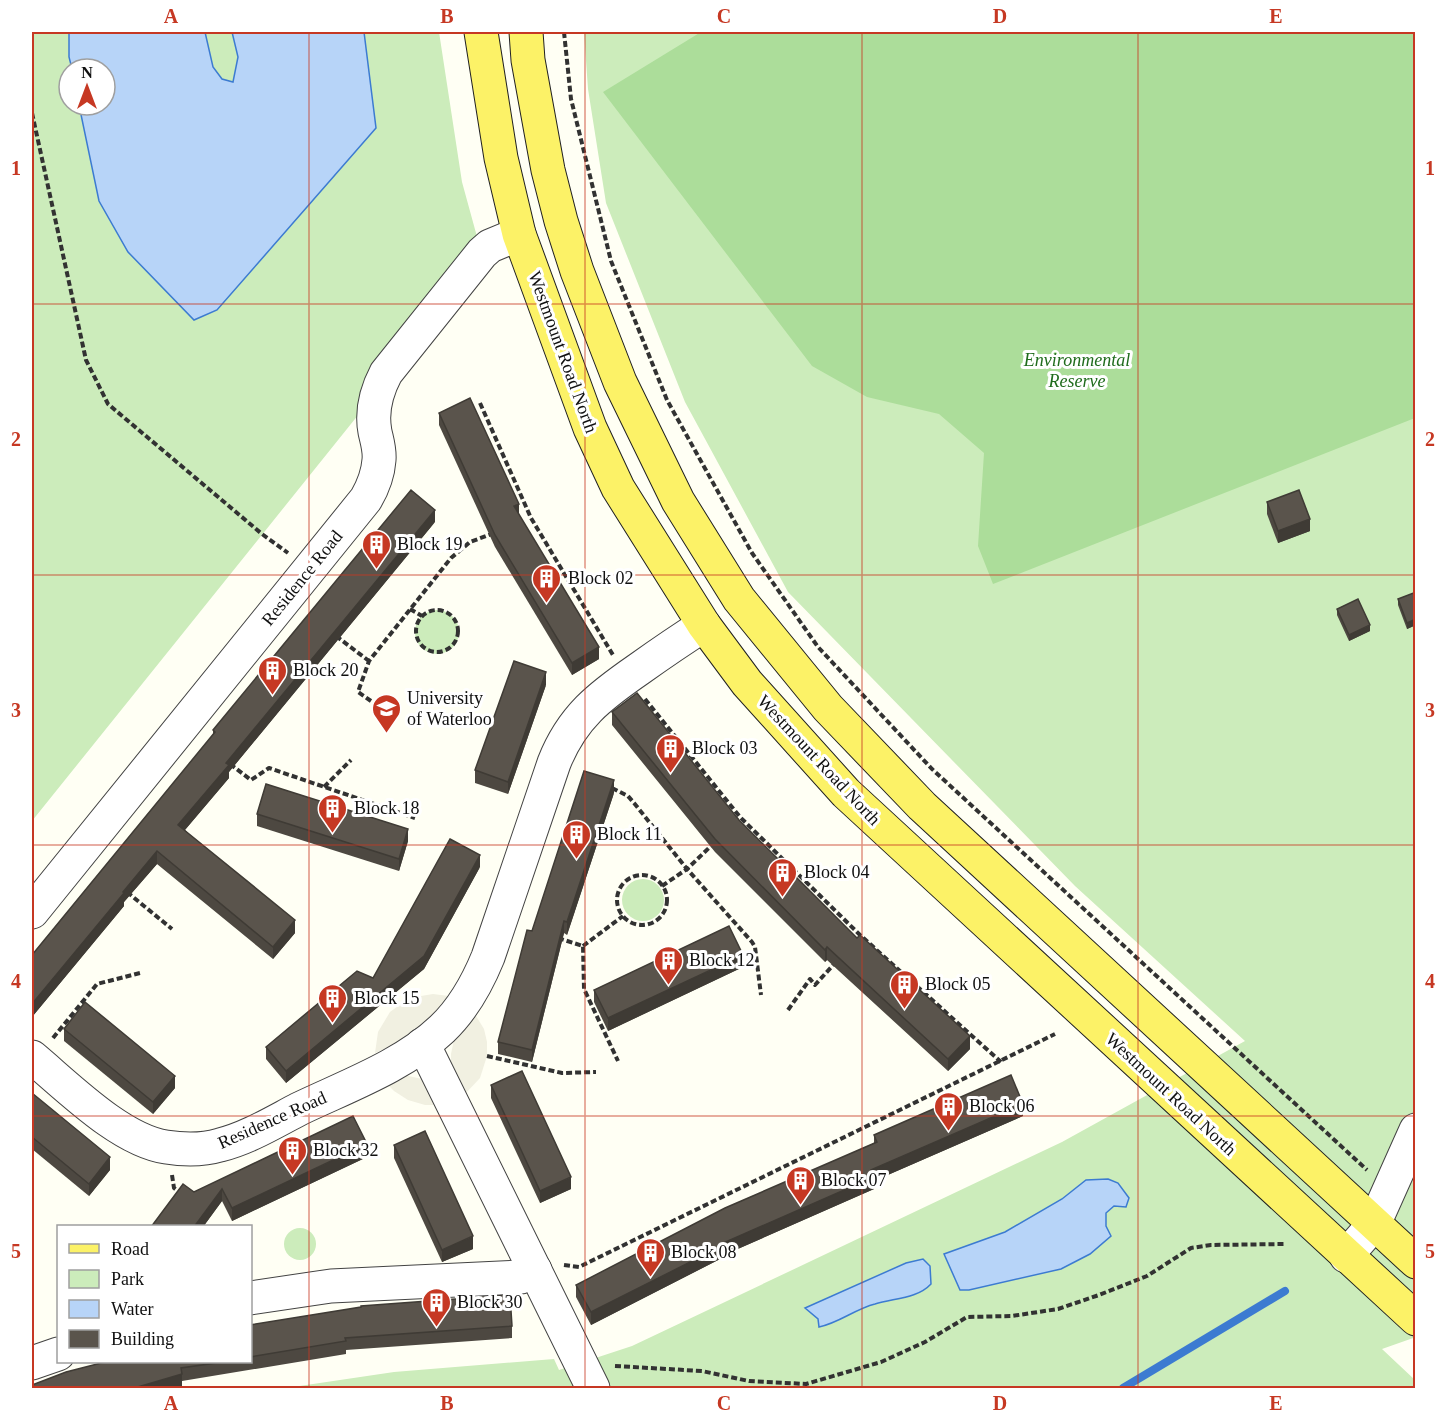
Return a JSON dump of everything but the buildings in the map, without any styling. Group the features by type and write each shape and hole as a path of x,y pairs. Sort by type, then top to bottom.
{"main road":[{"name":"Westmount Road North","path":"481,32 501,158 519,234 586,417 618,488 704,625 747,683 846,793 1416,1319"},
{"path":"526,32 530,71 548,170 577,271 620,382 678,501 738,599 828,708 922,806 1416,1262"}],"street":[{"name":"Residence Road","path":"32,912 366,500 374,485 378,468 379,452 374,427 374,407 377,393 386,373 476,260 490,246 519,234"},
{"name":"Residence Road","path":"39,1052 125,1132 164,1147 194,1149 237,1139 381,1070 422,1046 454,1016 481,975 554,763 574,724 601,696 704,625"},
{"path":"422,1046 587,1376"},
{"path":"1346,1256 1374,1224 1416,1130"},
{"path":"252,1298 332,1286 521,1277 532,1265"},
{"path":"32,1363 57,1354"}],"path":[{"path":"564,32 571,99 610,261 667,400 752,553 818,646 932,769 1389,1191"},
{"path":"32,113 86,360 108,404 262,534"},
{"path":"480,403 531,518 616,661"},
{"path":"521,522 531,518"},
{"path":"371,700 358,692 369,661 451,558 470,542 500,530"},
{"path":"410,609 422,616"},
{"path":"431,611 443,611 455,618 459,626 459,636 454,644 436,653 422,647 417,642 416,631 418,621 422,616 431,611"},
{"path":"334,635 369,661"},
{"path":"645,699 740,817 860,935 1001,1062"},
{"path":"226,760 251,780 269,768 415,818"},
{"path":"324,787 351,760"},
{"path":"609,788 620,792 634,803 687,869 755,947 761,995"},
{"path":"732,825 740,817"},
{"path":"662,885 687,869 717,840"},
{"path":"633,877 649,877 662,885 667,901 665,910 654,922 637,925 623,916 619,909 618,894 627,881 633,877"},
{"path":"124,890 172,929"},
{"path":"583,946 623,916"},
{"path":"549,934 583,946"},
{"path":"853,943 860,935"},
{"path":"583,946 584,989 618,1061"},
{"path":"788,1010 810,979 815,985 838,960"},
{"path":"39,1052 97,984 140,973"},
{"path":"532,1265 579,1267 1055,1034"},
{"path":"487,1056 562,1073 596,1072"},
{"path":"172,1172 174,1188 179,1192"},
{"path":"587,1376 702,1371 749,1381 806,1384 881,1362 925,1342 967,1317 1012,1316 1058,1310 1147,1276 1191,1248 1211,1245 1285,1244"}],"green space":[{"path":"32,32 69,32 69,57 57,57 57,117 82,117 99,201 194,320 217,310 376,128 364,32 439,32 462,182 479,244 367,404 32,821"},
{"path":"205,32 232,32 238,57 233,82 222,79 213,67"},
{"name":"Environmental Reserve","path":"584,32 1415,32 1416,1337 1382,1349 1415,1380 1415,1388 286,1388 394,1372 554,1359 559,1370 632,1346 1062,1142 1245,1041 1075,886 788,592 685,402 606,203 588,89"},
{"path":"701,32 1415,32 1415,418 993,584 978,546 984,453 939,414 867,397 812,366 603,92"},
{"path":"437,610 453,616 459,632 453,648 437,654 421,648 415,632 421,616"},
{"path":"643,879 658,885 664,900 658,915 643,921 628,915 622,900 628,885"},
{"path":"300,1228 311,1233 316,1244 311,1255 300,1260 289,1255 284,1244 289,1233"}],"shaded area":[{"path":"433,994 449,996 427,1022 391,1046 375,1053 378,1032 390,1012 409,998"},
{"path":"473,1011 484,1029 487,1056 480,1078 464,1095 451,1063 451,1054 455,1035"},
{"path":"404,1075 422,1079 439,1105 425,1105 408,1100 385,1082"}],"water":[{"path":"69,32 205,32 213,67 222,79 233,82 238,57 232,32 364,32 376,128 217,310 194,320 128,252 99,201 82,117 117,117 117,57 69,57"},
{"path":"1108,1179 1118,1183 1129,1198 1126,1207 1114,1206 1106,1213 1106,1226 1111,1236 1090,1254 1061,1269 969,1290 960,1290 944,1254 1005,1232 1062,1199 1086,1180"},
{"path":"923,1259 930,1266 931,1284 919,1293 868,1306 819,1327 818,1319 805,1308 906,1263"}],"waterway":[{"path":"1123,1388 1285,1291"}],"place":[{"name":"Block 19","path":"376,570"},
{"name":"Block 02","path":"547,604"},
{"name":"Block 20","path":"272,696"},
{"name":"University of Waterloo","path":"386,734"},
{"name":"Block 03","path":"671,774"},
{"name":"Block 18","path":"333,834"},
{"name":"Block 11","path":"576,860"},
{"name":"Block 04","path":"783,898"},
{"name":"Block 12","path":"668,986"},
{"name":"Block 05","path":"904,1010"},
{"name":"Block 15","path":"333,1024"},
{"name":"Block 06","path":"948,1132"},
{"name":"Block 32","path":"292,1176"},
{"name":"Block 07","path":"800,1206"},
{"name":"Block 08","path":"650,1278"},
{"name":"Block 30","path":"436,1328"}]}
